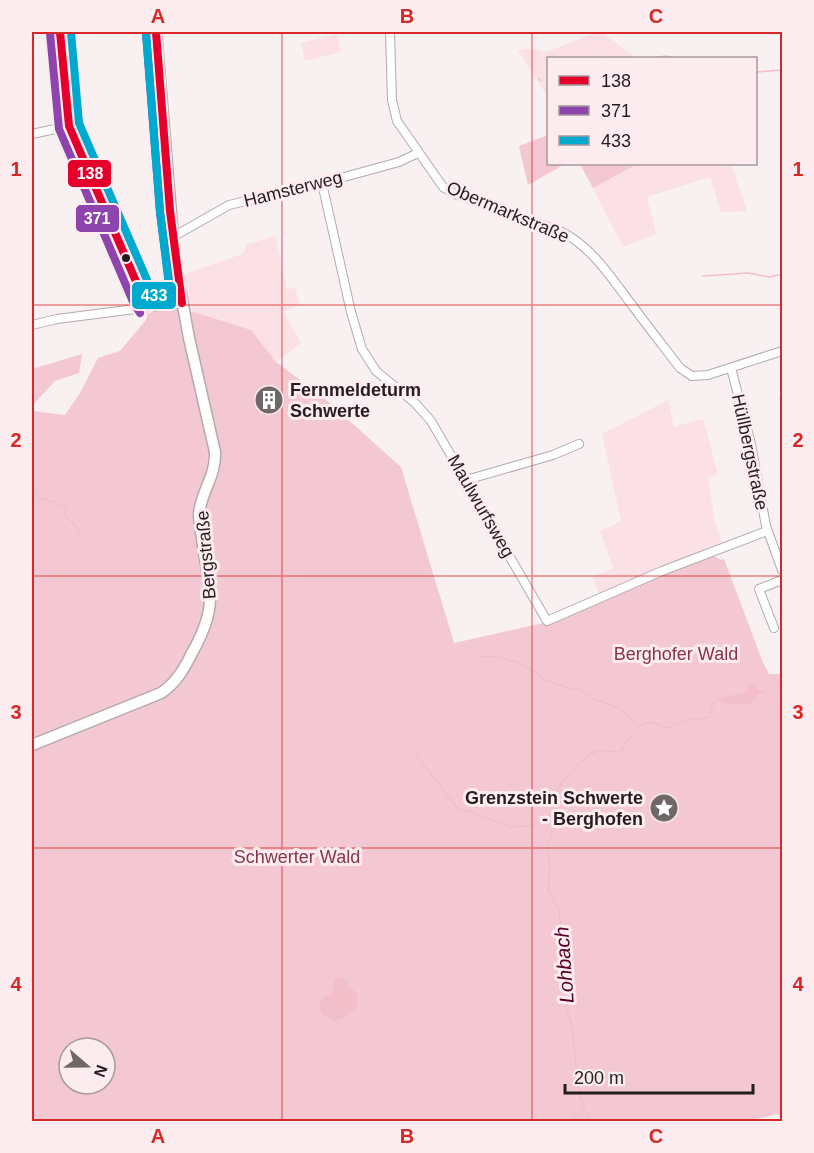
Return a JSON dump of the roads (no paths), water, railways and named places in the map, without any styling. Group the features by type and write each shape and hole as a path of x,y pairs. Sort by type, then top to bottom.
{"main road":[{"name":"Bergstraße","path":"32,745 161,693 170,687 190,657 208,621 211,608 211,594 199,518 202,501 215,467 215,452 182,303 172,235 156,32"}],"street":[{"path":"60,32 69,126 149,307"},
{"name":"Obermarkstraße","path":"390,32 392,100 395,116 418,153 446,190 562,232 586,248 609,274 684,372 692,376 699,377 783,351"},
{"path":"32,134 69,126"},
{"name":"Hamsterweg","path":"172,235 178,234 229,205 399,162 418,153"},
{"name":"Maulwurfsweg","path":"322,183 351,312 366,356 376,371 417,405 432,422 548,621 662,571 768,531"},
{"path":"32,325 57,319 182,303"},
{"name":"Hüllbergstraße","path":"731,368 751,444 768,531 783,570"},
{"path":"466,480 553,455 579,444"},
{"path":"774,628 759,589 783,580"}],"waterway":[{"path":"660,57 669,57"},
{"path":"757,72 782,70"},
{"path":"703,276 748,273 770,277 782,274"},
{"path":"780,399 782,405"},
{"path":"32,493 66,508 65,516 76,526 81,536"},
{"path":"476,656 497,657 520,663 545,680 579,689 592,698 619,708 638,726 653,722 666,728 690,719 707,718 710,717 712,706 717,700"},
{"name":"Lohbach","path":"781,693 778,681 782,679"},
{"name":"Lohbach","path":"761,692 765,692 769,699"},
{"name":"Lohbach","path":"556,795 567,776 587,757 598,751 622,751 627,740 635,735"},
{"path":"415,754 457,807 511,827 534,825"},
{"name":"Lohbach","path":"552,807 553,828 548,845 550,870 548,891 559,910 562,938 566,946 561,970 565,984 563,998 572,1025 579,1094 591,1122"},
{"path":"541,825 548,821 552,813"},
{"path":"571,1122 574,1116 583,1110"}],"place":[{"name":"Fernmeldeturm Schwerte","path":"269,400"},
{"name":"Grenzstein Schwerte - Berghofen","path":"664,808"}],"park label":[{"name":"Berghofer Wald","path":"676,654"},
{"name":"Schwerter Wald","path":"297,857"}]}
